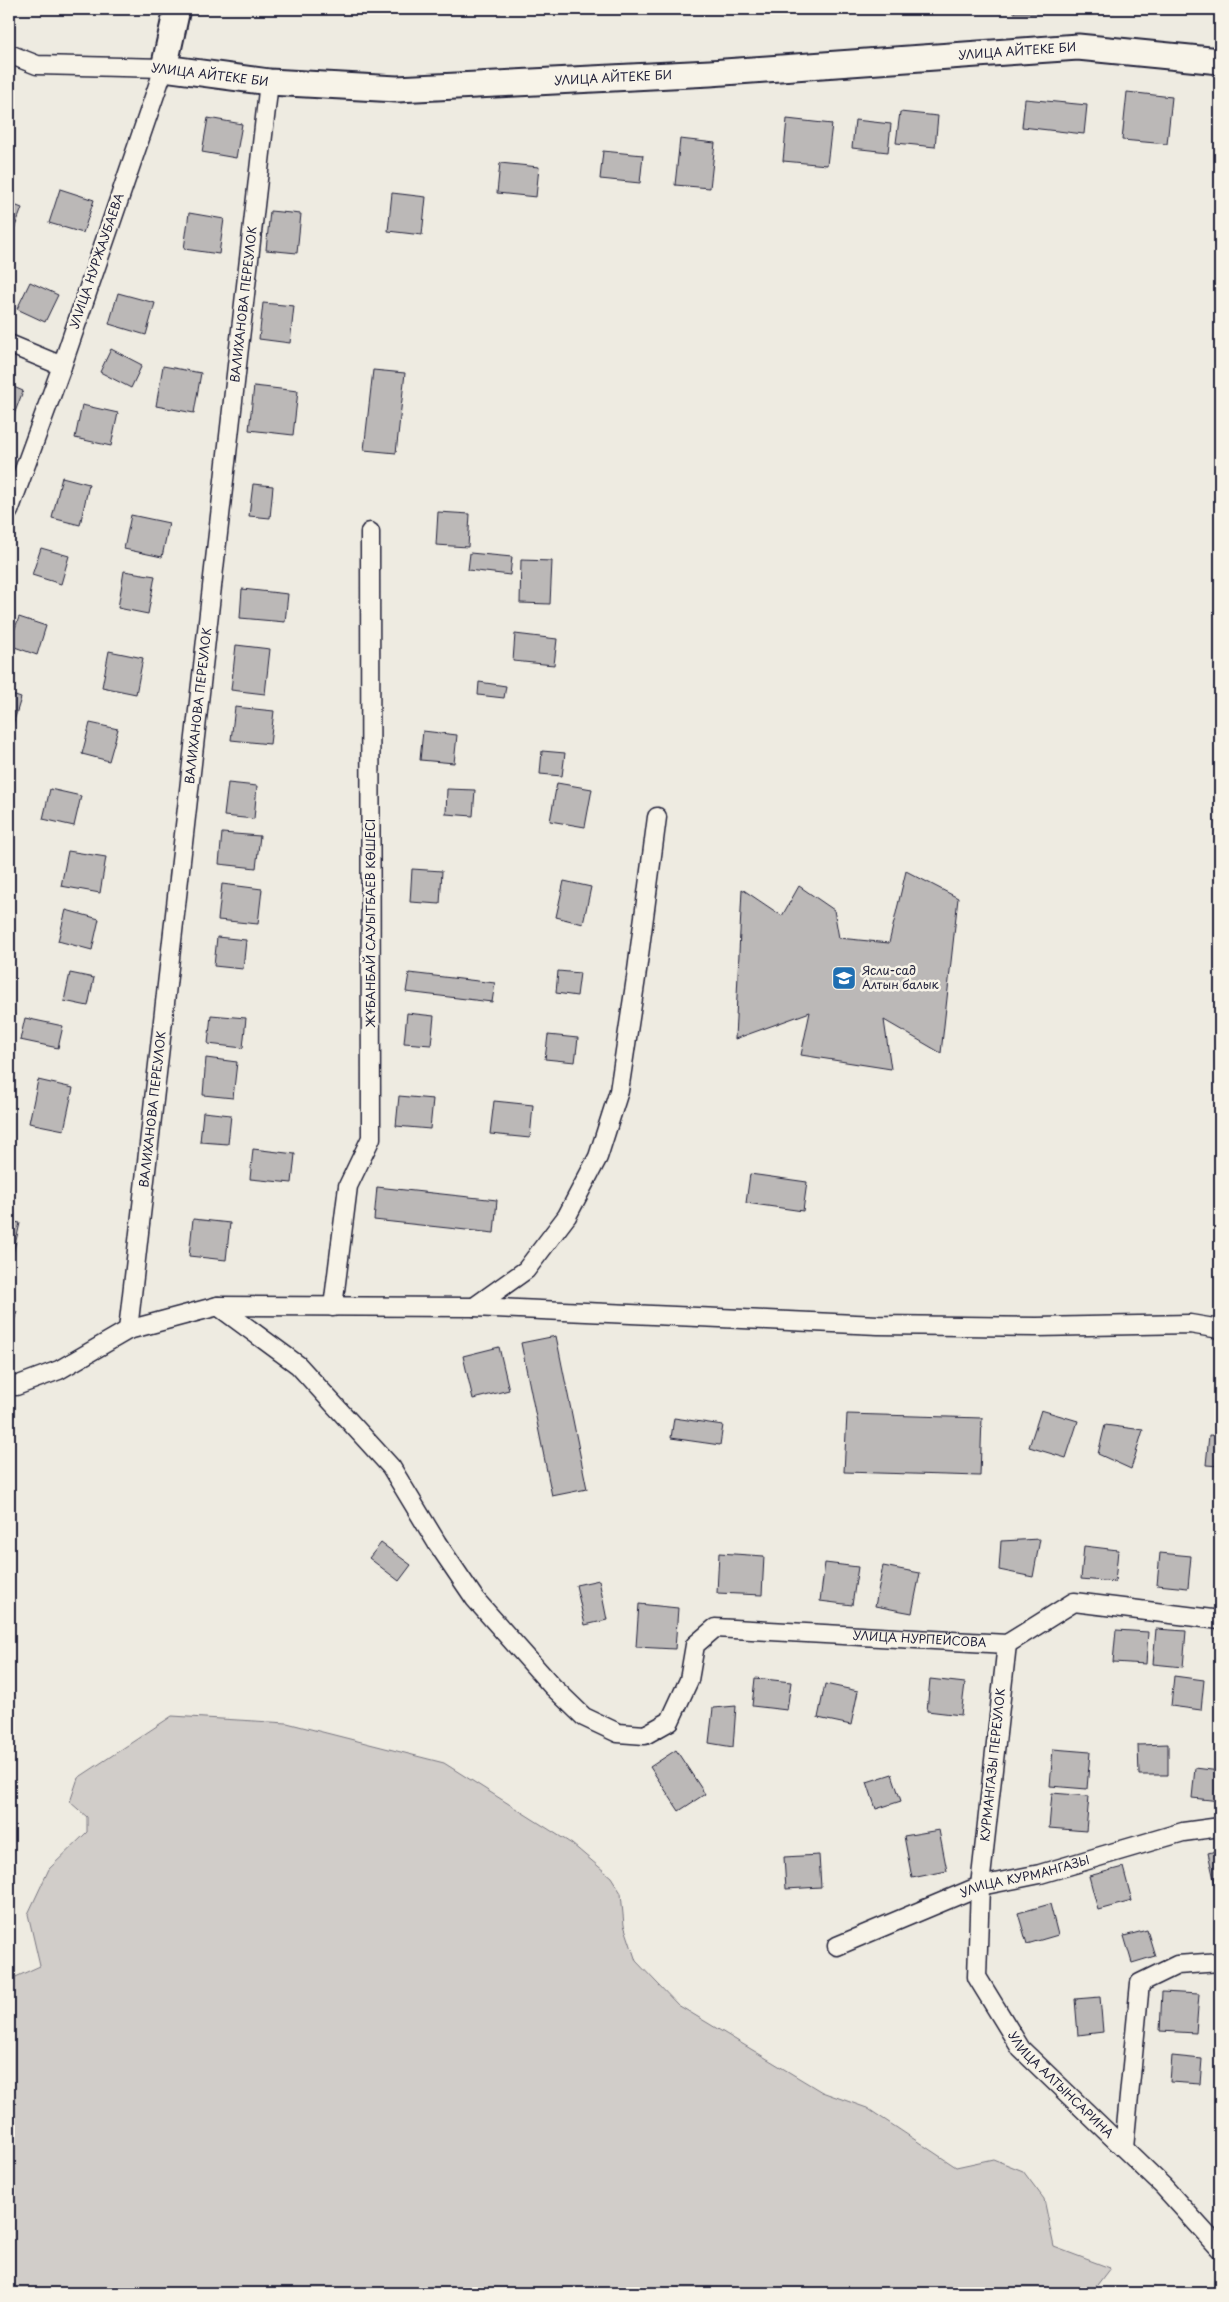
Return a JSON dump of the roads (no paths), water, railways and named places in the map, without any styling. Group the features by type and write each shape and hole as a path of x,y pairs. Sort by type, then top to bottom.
{"street":[{"name":"УЛИЦА НУРЖАУБАЕВА","path":"9,511 62,366 164,68 177,9"},
{"name":"УЛИЦА АЙТЕКЕ БИ","path":"9,54 37,65 164,68 268,82 397,89 710,73 1032,49 1078,48 1220,61"},
{"name":"ВАЛИХАНОВА ПЕРЕУЛОК","path":"128,1330 268,82"},
{"path":"9,344 62,366"},
{"name":"ЖҰБАНБАЙ САУЫТБАЕВ КӨШЕСІ","path":"333,1307 348,1186 371,1138 370,532"},
{"path":"474,1307 526,1270 567,1216 598,1157 619,1091 657,817"},
{"path":"9,1384 16,1386 59,1370 128,1330 218,1306 474,1307 878,1325 1037,1327 1190,1324 1220,1329"},
{"name":"УЛИЦА НУРПЕЙСОВА","path":"218,1306 298,1365 392,1467 437,1543 475,1599 552,1686 584,1717 618,1733 645,1735 670,1721 689,1680 695,1646 715,1628 1007,1644"},
{"path":"1007,1644 1074,1602 1220,1620"},
{"name":"КУРМАНГАЗЫ ПЕРЕУЛОК","path":"980,1886 1007,1644"},
{"name":"УЛИЦА КУРМАНГАЗЫ","path":"837,1946 980,1886 1040,1874 1183,1832 1220,1827"},
{"name":"УЛИЦА АЛТЫНСАРИНА","path":"980,1886 977,1977 1021,2049 1163,2186 1220,2249"},
{"path":"1124,2148 1140,1983 1177,1966 1220,1962"}],"place":[{"name":"Ясли-сад Алтын балык","path":"844,978"}]}
